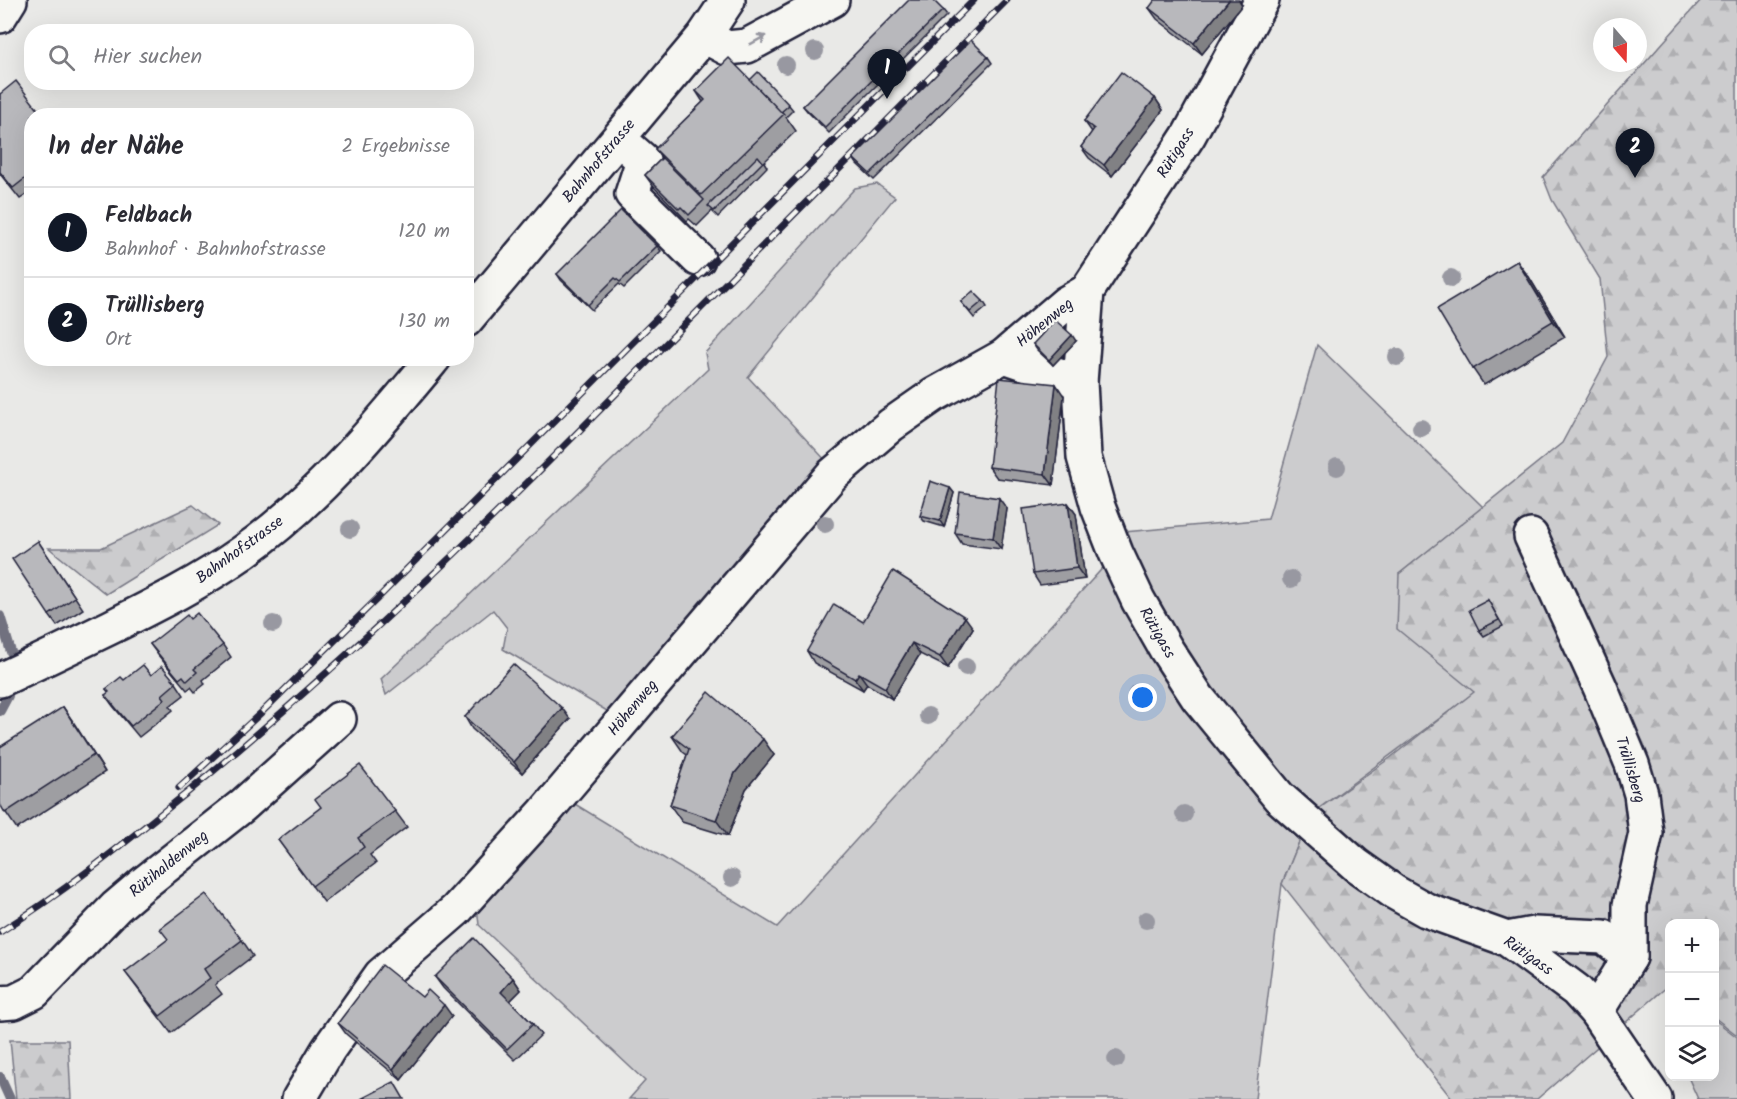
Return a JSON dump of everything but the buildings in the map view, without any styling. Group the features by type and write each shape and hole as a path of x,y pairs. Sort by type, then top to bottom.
{"street":[{"path":"0,16 10,0"},
{"name":"Bahnhofstrasse","path":"474,310 704,36 728,0"},
{"path":"704,36 727,48 747,46 832,0"},
{"name":"Rütigass","path":"1262,0 1189,135 1087,291 1080,382 1084,457 1098,507 1116,554 1138,600 1166,649 1198,698 1279,797 1356,865 1394,892 1426,910 1507,939 1576,990 1596,1012 1655,1099"},
{"path":"619,138 643,160 632,194 698,259"},
{"name":"Höhenweg","path":"299,1099 328,1050 381,975 456,910 545,812 832,475 891,425 934,395 1004,356 1066,303 1087,291"},
{"name":"Höhenweg","path":"1004,356 1080,382"},
{"name":"Bahnhofstrasse","path":"0,680 180,593 243,552 284,520 337,470 427,366"},
{"name":"Trüllisberg","path":"1531,536 1605,698 1632,764 1641,794 1646,833 1630,905 1630,957"},
{"name":"Rütihaldenweg","path":"0,1003 14,1002 34,992 116,907 242,806 339,719"},
{"path":"1507,939 1534,934 1604,937 1630,957 1596,1012"}],"green space":[{"path":"1701,0 1737,0 1737,1035 1719,1021 1719,919 1665,919 1665,988 1537,1099 1452,1099 1282,884 1310,815 1390,758 1474,692 1397,629 1399,574 1562,443 1608,357 1600,279 1552,200 1543,177 1637,72 1647,72 1647,60"},
{"path":"877,184 895,197 748,377 830,465 612,714 503,649 507,628 493,610 386,695 381,679 708,369 705,353 855,188"},
{"path":"1317,345 1483,507 1399,574 1475,692 1310,815 1282,884 1255,1099 629,1099 645,1081 479,925 477,907 570,801 777,927 1109,561 1124,532 1268,519"},
{"path":"193,505 218,525 106,594 49,548 101,548"},
{"path":"1719,1023 1737,1037 1737,1099 1698,1099 1690,1081 1719,1081"},
{"path":"10,1040 68,1040 71,1099 16,1099"}],"waterway":[{"path":"0,616 11,652"},
{"path":"0,711 8,696"},
{"path":"0,1077 10,1099"}],"railway":[{"path":"179,788 263,711 381,595 974,0"},
{"path":"0,932 72,883 188,792 287,708 383,621 523,487 1007,0"}],"place":[{"name":"Feldbach","path":"887,99"},
{"name":"Trüllisberg","path":"1635,178"}]}
